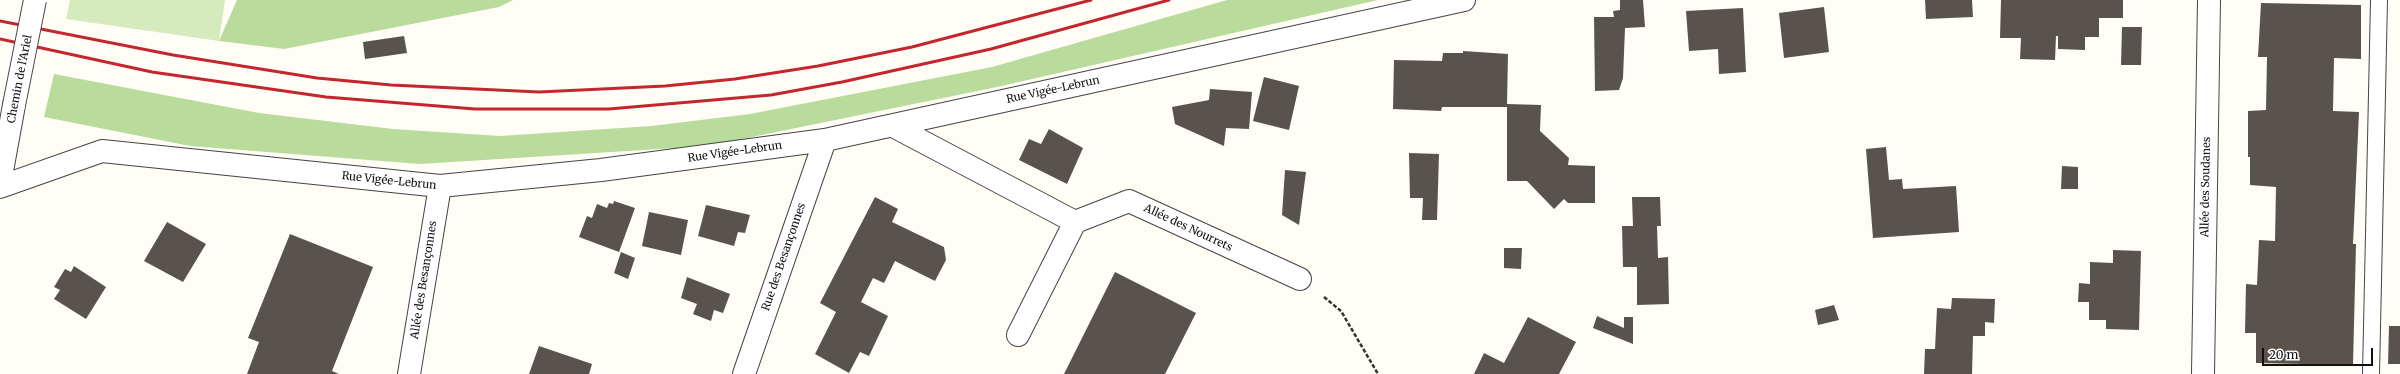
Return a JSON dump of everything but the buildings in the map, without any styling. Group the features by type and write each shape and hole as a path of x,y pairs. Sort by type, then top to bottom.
{"street":[{"name":"Chemin de l'Ariel","path":"0,182 35,0"},
{"name":"Rue Vigée-Lebrun","path":"0,187 102,151 440,186 601,170 825,140 1464,0"},
{"name":"Allée des Soudanes","path":"2202,374 2209,0"},
{"path":"893,126 1075,222 1018,335"},
{"name":"Rue des Besançonnes","path":"744,374 825,140"},
{"name":"Allée des Besançonnes","path":"408,374 440,186"},
{"name":"Allée des Nourrets","path":"1075,222 1129,201 1300,280"}],"lane":[{"path":"2371,374 2379,0"}],"path":[{"path":"1300,280 1341,310 1378,374"}],"green space":[{"path":"70,0 225,0 219,41 66,19"},
{"path":"237,0 513,0 499,7 284,49 219,41"},
{"path":"1227,0 1378,0 997,87 708,146 420,164 190,146 44,117 54,74 259,113 393,129 500,136 651,126 750,114 992,67"}],"railway":[{"path":"0,21 173,55 317,78 391,85 539,92 665,86 735,79 818,66 912,47 1091,0"},
{"path":"0,39 152,72 326,97 475,109 609,109 771,95 842,82 991,49 1169,0"}]}
